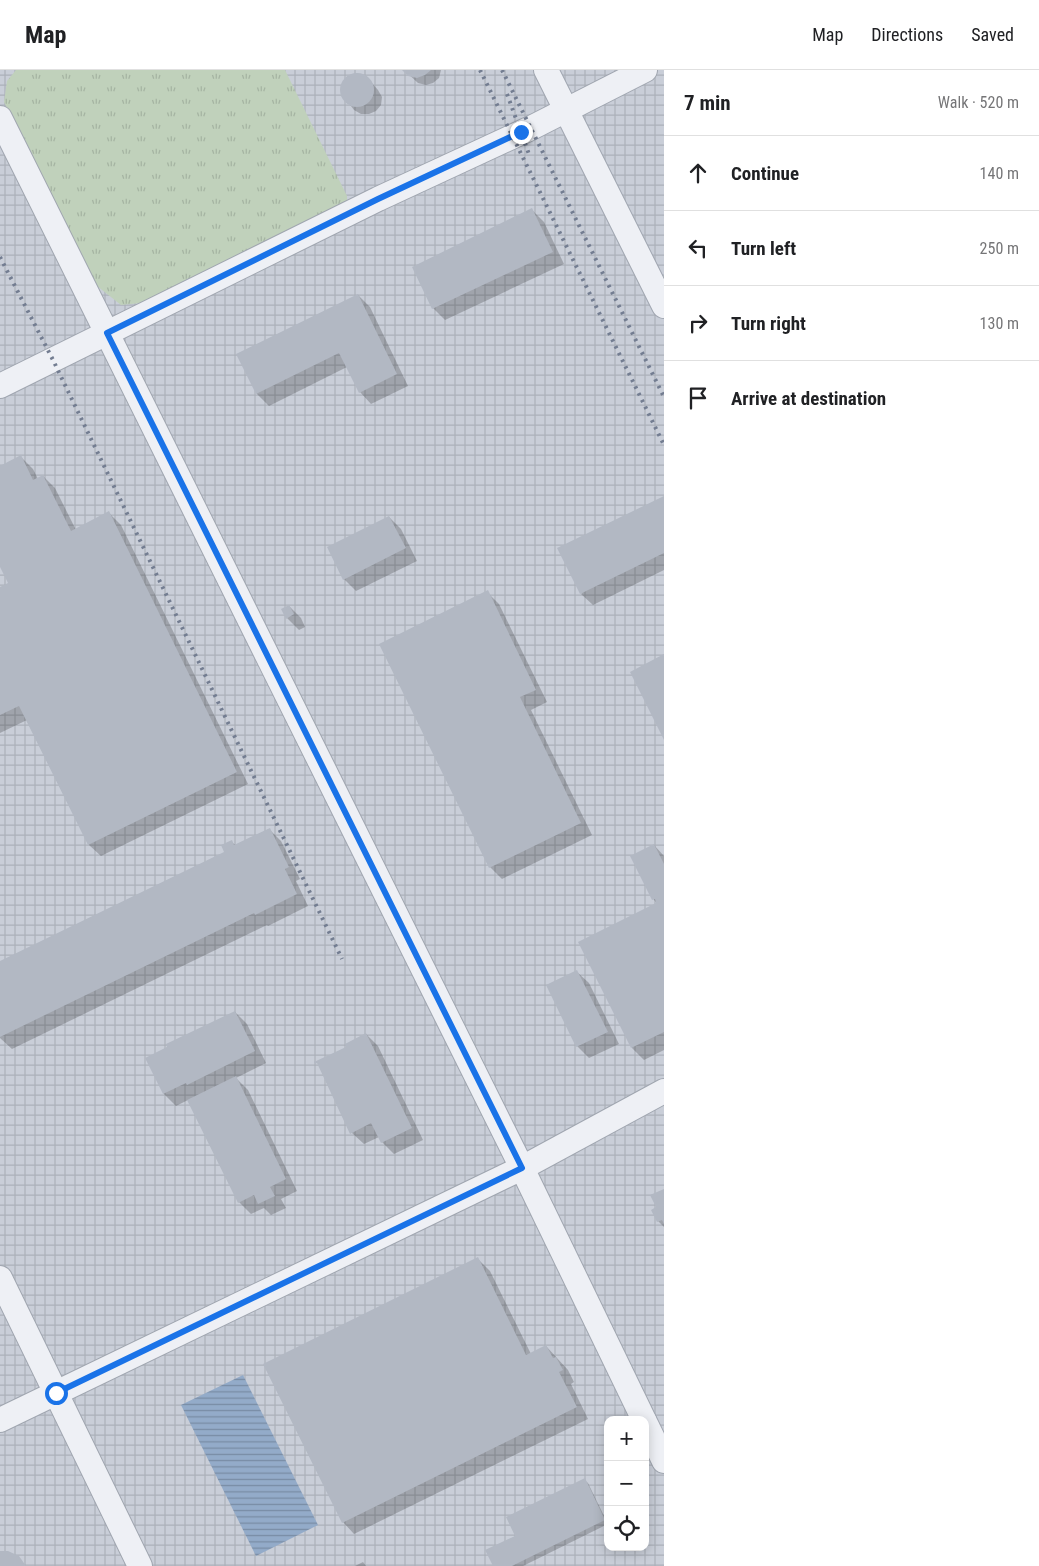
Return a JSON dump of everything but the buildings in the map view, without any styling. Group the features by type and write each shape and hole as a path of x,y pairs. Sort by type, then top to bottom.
{"lane":[{"path":"546,70 664,306"},
{"path":"0,386 369,203 531,128 645,70"},
{"path":"0,118 522,1168 643,1416"},
{"path":"0,1420 522,1168 664,1091"},
{"path":"0,1278 140,1566"},
{"path":"649,1429 664,1461"}],"shaded area":[{"path":"0,70 664,70 664,1566 0,1566"}],"green space":[{"path":"16,70 285,70 347,196 347,201 151,302 121,305 92,282 4,102 7,81"}],"water":[{"path":"243,1375 318,1525 256,1556 181,1405"}],"railway":[{"path":"480,70 664,445"},
{"path":"502,70 664,397"},
{"path":"507,94 530,157"},
{"path":"0,257 53,360 342,959"}],"route":[{"path":"56,1393 522,1168 107,333 378,199 521,132"}]}
